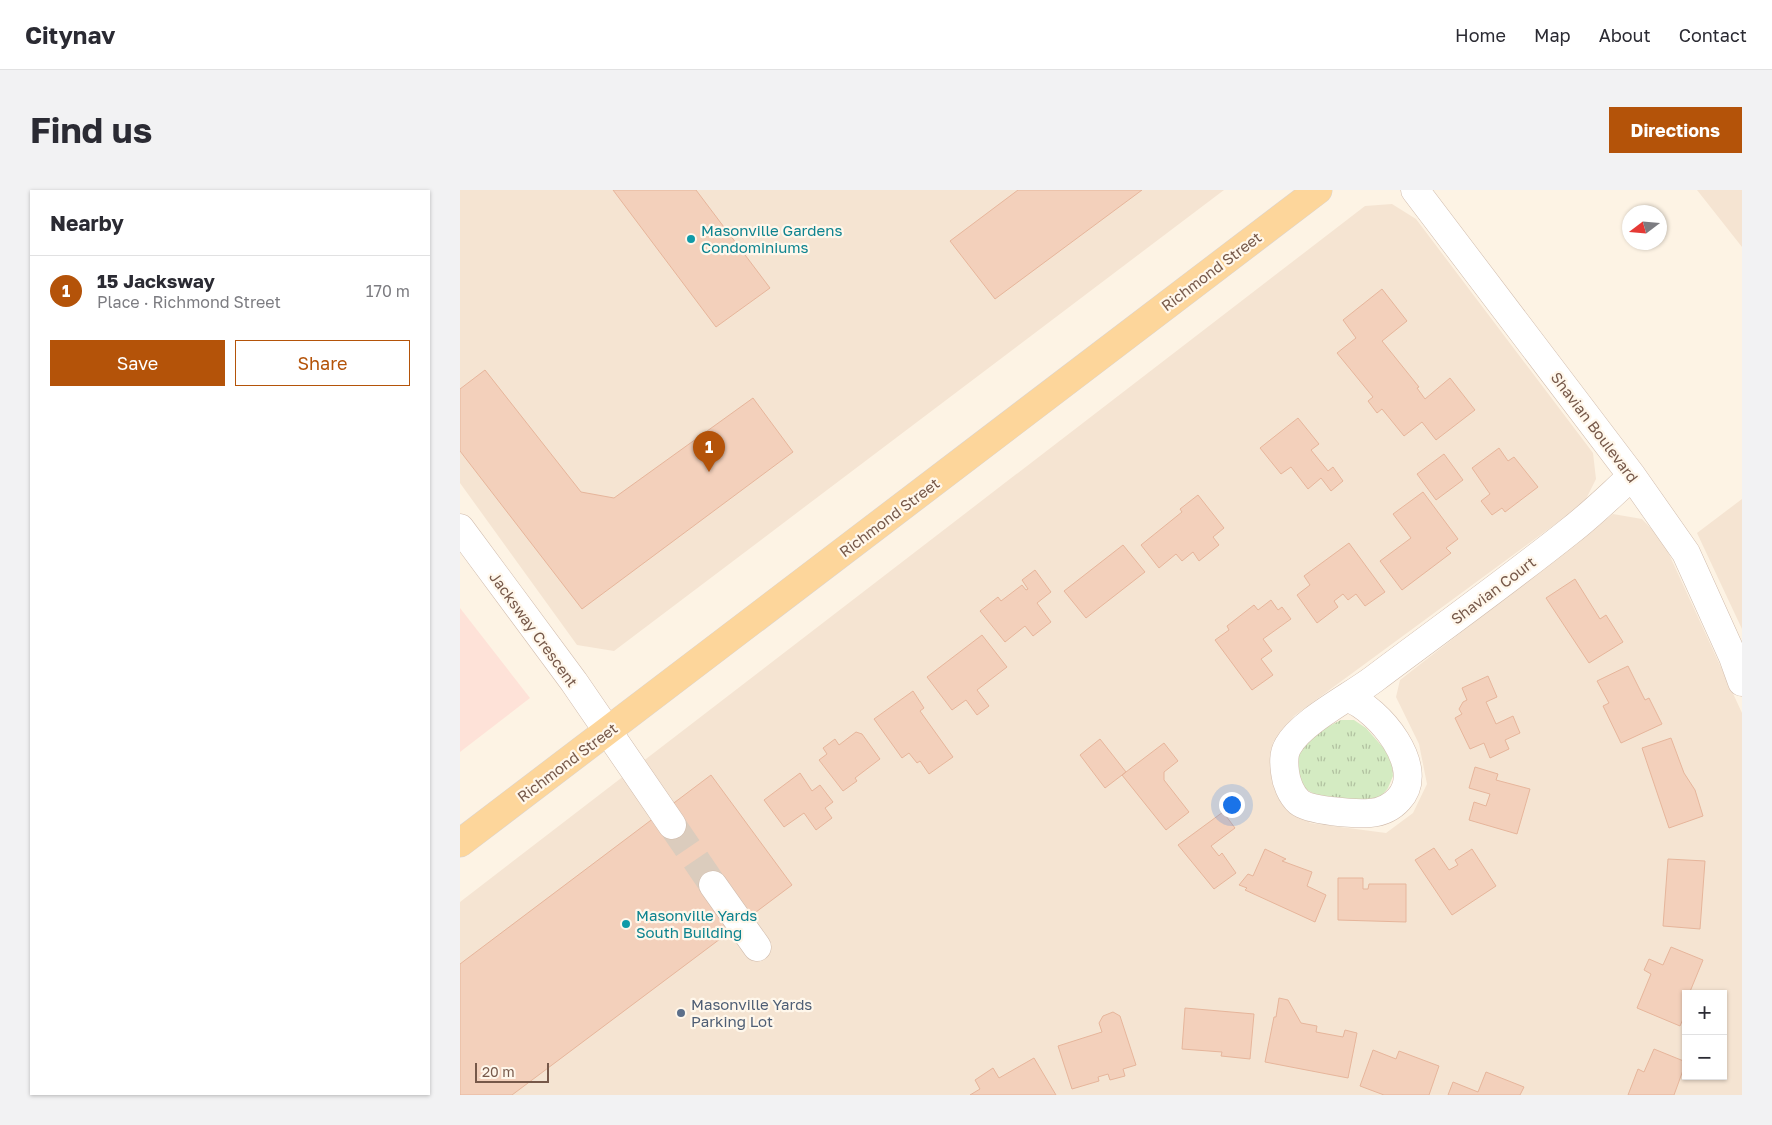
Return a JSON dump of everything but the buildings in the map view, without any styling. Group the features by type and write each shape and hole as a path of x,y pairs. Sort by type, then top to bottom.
{"main road":[{"name":"Richmond Street","path":"460,843 1318,190"}],"street":[{"name":"Shavian Boulevard","path":"1415,190 1632,476 1686,554 1733,657 1742,682"},
{"name":"Shavian Court","path":"1348,698 1358,701 1375,714 1392,736 1408,768 1404,794 1394,804 1382,811 1367,813 1322,810 1300,803 1285,778 1286,748 1308,724 1348,698 1572,530 1632,476"},
{"name":"Jacksway Crescent","path":"460,528 574,682 672,825"},
{"path":"714,885 757,947"}],"shaded area":[{"path":"460,190 1224,190 614,651 577,645 460,483"},
{"path":"1697,190 1742,190 1742,247"},
{"path":"1392,204 1416,219 1593,453 1596,479 1584,503 1294,716 1273,742 1270,767 1282,796 1310,823 1386,833 1413,813 1427,784 1419,744 1396,697 1400,680 1613,514 1642,519 1663,541 1742,713 1742,1095 460,1095 460,902 1365,206"},
{"path":"1742,499 1742,629 1697,533"},
{"path":"460,608 530,698 460,752"}],"green space":[{"path":"1341,720 1354,720 1366,728 1387,752 1392,765 1393,776 1388,788 1380,798 1368,801 1316,795 1304,788 1297,780 1296,758 1304,743"}],"tunnel":[{"path":"672,825 713,885"}],"place":[{"name":"Masonville Gardens Condominiums","path":"691,239"},
{"name":"15 Jacksway","path":"709,472"},
{"name":"Masonville Yards South Building","path":"626,924"},
{"name":"Masonville Yards Parking Lot","path":"681,1013"}]}
